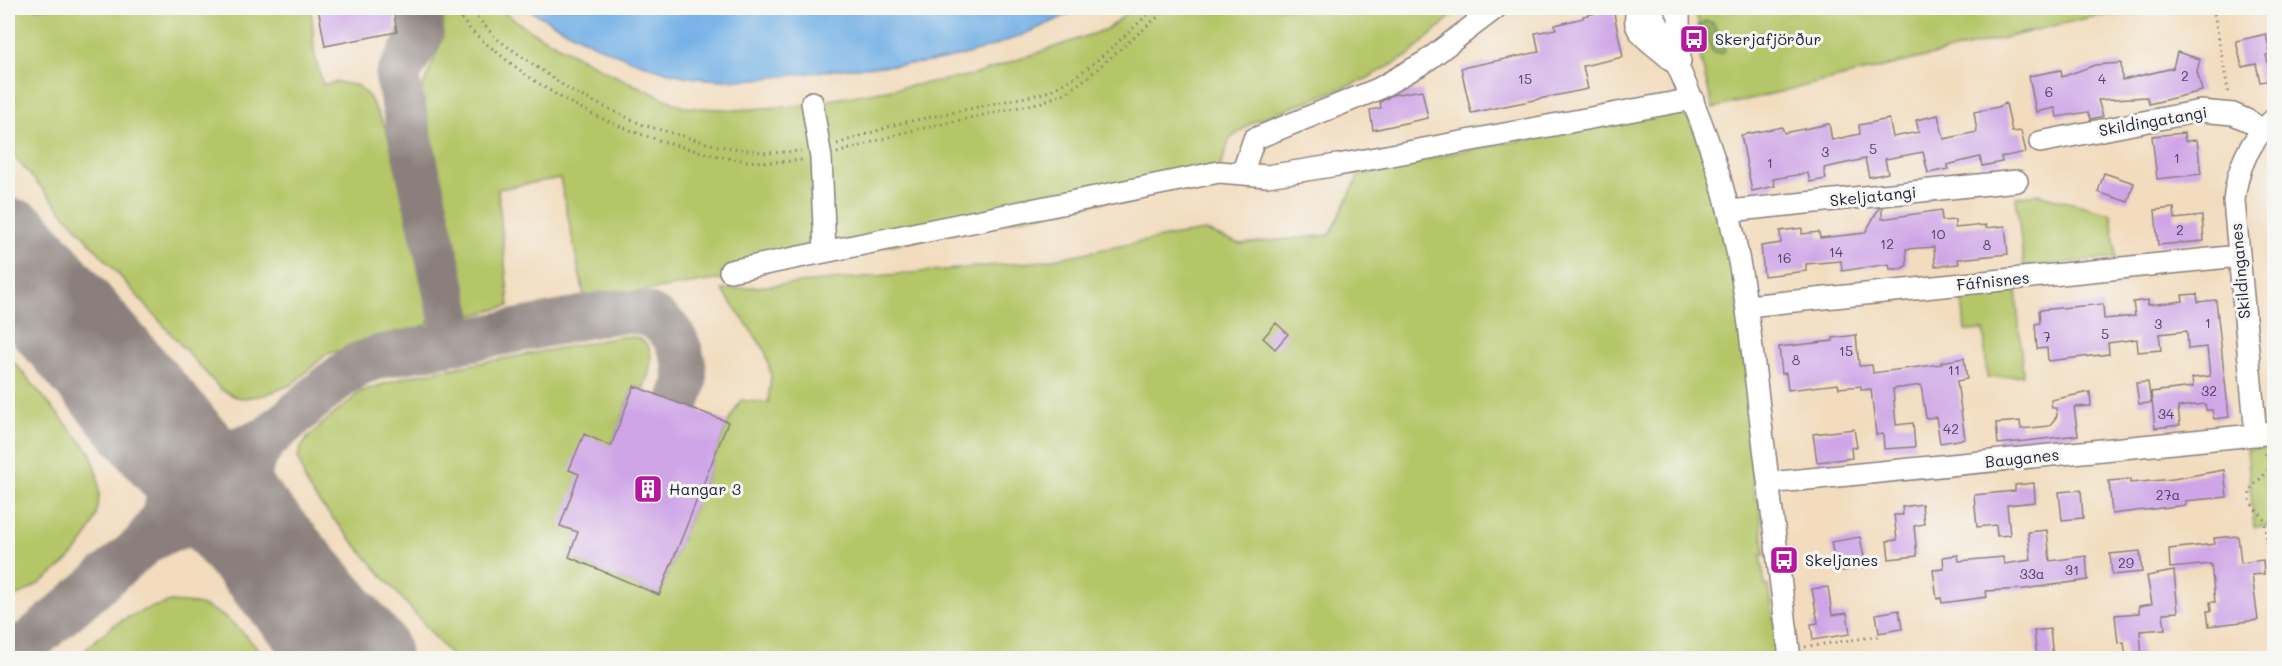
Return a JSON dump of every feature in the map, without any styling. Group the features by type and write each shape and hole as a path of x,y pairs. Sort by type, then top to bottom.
{"street":[{"path":"1242,174 1254,139 1378,89 1425,62 1496,8"},
{"path":"1639,8 1635,17 1638,31 1667,56 1683,76"},
{"path":"1650,8 1693,99 1713,155 1729,212 1747,306 1769,483 1795,653"},
{"path":"1675,8 1679,15 1678,49 1683,76"},
{"path":"730,271 1219,172 1267,176 1338,165 1693,99"},
{"path":"812,102 821,158 825,252"},
{"name":"Skildingatangi","path":"2040,142 2200,111 2233,114 2268,124"},
{"name":"Skildinganes","path":"2265,434 2239,256 2234,201 2237,178 2247,153 2268,124"},
{"name":"Skeljatangi","path":"1729,212 2017,181"},
{"name":"Fáfnisnes","path":"1747,306 2239,256"},
{"name":"Bauganes","path":"1769,483 2265,434"}],"path":[{"path":"2213,8 2233,114"},
{"path":"2265,434 2257,448 2266,454 2269,464 2264,475 2251,488 2250,500 2265,522 2274,624"},
{"path":"1795,653 1878,636"}],"green space":[{"path":"8,8 313,8 311,9 315,57 323,85 337,82 358,86 369,97 386,129 434,313 427,325 327,354 291,385 264,395 236,397 220,389 8,150"},
{"path":"442,8 498,8 529,30 607,72 683,107 736,110 795,106 973,75 1107,29 1133,8 1460,8 1408,56 1366,79 1253,122 1230,139 1216,179 729,278 585,300 560,178 498,189 509,306 458,319 451,312 410,135 421,92 441,42 444,15"},
{"path":"1690,8 2181,8 2091,17 1713,108 1698,49 1698,19"},
{"path":"1706,21 1713,23 1716,29 1725,51 1720,54 1713,53 1708,41 1699,35 1700,25"},
{"path":"1676,112 1688,118 1704,157 1718,199 1728,243 1747,377 1756,464 1752,467 1755,499 1759,500 1765,555 1761,555 1765,586 1769,586 1779,658 453,658 312,494 298,457 306,440 362,391 406,377 620,337 642,340 650,352 650,370 647,379 643,389 634,386 569,557 659,595 728,422 741,400 768,403 771,375 765,350 722,290 1043,261 1206,231 1240,244 1330,235 1359,175 1458,152"},
{"path":"2037,194 2111,213 2116,257 2024,268 2016,197"},
{"path":"2016,289 2023,375 1987,378 1984,330 1965,331 1962,294"},
{"path":"8,355 90,452 99,488 95,520 79,548 67,562 42,582 8,599"},
{"path":"2270,447 2274,522 2272,525 2254,527 2247,450"},
{"path":"171,602 195,604 216,612 235,625 266,658 79,658 98,637 120,622 144,610"}],"water":[{"path":"526,8 1081,8 1009,40 949,59 756,79 713,80 671,73 633,61 561,28"}],"building":[{"path":"318,8 393,8 397,32 325,46"},
{"path":"1613,9 1623,57 1583,66 1588,89 1471,113 1461,68 1539,52 1535,33 1556,29 1555,25"},
{"path":"2266,34 2270,54 2266,55 2272,80 2260,82 2256,64 2242,67 2236,41"},
{"path":"2177,52 2200,59 2197,71 2202,91 2149,104 2147,97 2098,100 2103,116 2091,119 2088,112 2057,117 2055,108 2036,112 2029,76 2061,70 2062,77 2095,65 2121,63 2122,80 2173,68"},
{"path":"1422,90 1428,118 1373,130 1370,110 1381,108 1380,102 1392,95"},
{"path":"2006,103 2012,132 2021,131 2026,152 2001,157 2002,162 1982,166 1980,157 1947,165 1948,169 1928,173 1923,152 1885,159 1888,173 1869,177 1865,159 1824,168 1826,179 1810,182 1808,173 1773,179 1775,186 1752,191 1741,135 1782,127 1784,133 1829,124 1832,140 1860,134 1859,125 1889,119 1893,137 1919,132 1916,120 1938,115 1944,139 1977,132 1974,112"},
{"path":"2184,133 2185,141 2197,140 2201,174 2157,179 2152,136"},
{"path":"2104,173 2134,183 2128,202 2098,192"},
{"path":"1879,208 1882,208 1882,219 1941,210 1942,221 1955,220 1955,228 2005,226 2008,254 1958,259 1959,264 1935,266 1934,247 1906,249 1907,265 1901,269 1890,269 1889,264 1842,271 1841,261 1806,264 1806,271 1764,276 1761,246 1781,243 1780,231 1802,228 1802,234 1819,232 1820,238 1865,233"},
{"path":"2174,208 2175,219 2202,216 2204,241 2158,245 2155,210"},
{"path":"2197,294 2198,302 2216,300 2229,417 2214,419 2212,410 2206,410 2205,404 2178,407 2180,425 2155,428 2151,392 2193,387 2192,378 2210,376 2207,347 2188,349 2187,331 2159,334 2161,350 2138,352 2137,339 2108,343 2109,354 2048,361 2047,348 2037,349 2035,324 2040,323 2039,310 2103,304 2104,319 2135,316 2133,302 2148,300 2148,305 2183,301 2182,295"},
{"path":"1276,323 1288,334 1275,349 1263,338"},
{"path":"1856,335 1859,366 1872,365 1873,373 1942,364 1941,362 1964,358 1967,379 1957,381 1965,439 1940,443 1936,417 1926,418 1921,385 1893,389 1896,425 1913,423 1915,447 1884,449 1883,434 1876,435 1871,389 1861,390 1861,386 1839,388 1838,384 1788,390 1786,373 1782,374 1779,347 1833,341 1833,338"},
{"path":"2148,382 2151,403 2139,404 2136,383"},
{"name":"Hangar 3","path":"634,386 728,422 659,595 569,557 578,532 560,526 579,474 569,470 584,434 611,446"},
{"path":"2090,392 2091,406 2074,407 2078,435 1998,444 1996,423 2020,421 2021,429 2049,426 2057,416 2056,408 2052,408 2051,400"},
{"path":"1854,429 1857,447 1851,448 1852,458 1817,462 1813,434"},
{"path":"2224,470 2227,497 2185,501 2186,505 2112,514 2109,481 2130,479 2130,483 2173,479"},
{"path":"2034,483 2035,502 2007,505 2010,535 1997,536 1996,525 1977,527 1974,495 2015,491 2015,485"},
{"path":"2081,490 2083,518 2062,520 2059,492"},
{"path":"1922,504 1924,524 1914,526 1917,556 1889,559 1887,541 1897,540 1894,515 1903,515 1902,507"},
{"path":"2047,530 2050,561 2086,556 2088,580 2024,589 1986,591 1987,597 1942,603 1941,598 1937,599 1933,570 1944,569 1943,557 1958,555 1959,561 2003,557 2004,564 2031,560 2028,532"},
{"path":"2238,536 2241,563 2263,560 2264,574 2252,575 2258,620 2209,626 2207,611 2211,611 2210,602 2215,602 2211,564 2170,568 2169,549 2215,544 2214,538"},
{"path":"1860,537 1866,567 1837,572 1831,542"},
{"path":"2140,551 2142,572 2112,575 2110,554"},
{"path":"2174,571 2178,612 2163,613 2165,629 2140,631 2142,658 2126,658 2124,642 2118,643 2115,615 2139,613 2139,606 2152,604 2147,576"},
{"path":"1828,587 1832,615 1847,613 1850,634 1813,640 1811,624 1818,623 1812,589"},
{"path":"1899,610 1902,629 1879,633 1876,614"},
{"path":"2050,629 2053,658 2037,658 2034,631"}],"taxiway":[{"path":"419,8 422,33 397,77 456,342"},
{"path":"8,653 32,640 332,383 358,364 382,356 599,314 640,313 660,322 668,329 679,347 685,382 679,401"},
{"path":"128,393 161,441 170,467 170,488 165,509 156,528 149,536"},
{"path":"149,414 183,444 206,451 241,448 263,440"},
{"path":"266,440 253,460 247,489 247,516 273,560"},
{"path":"154,538 172,529 190,525 222,530 251,546 280,570"}],"runway":[{"path":"8,253 356,658"}],"place":[{"name":"Skerjafjörður","path":"1694,39"},
{"name":"Hangar 3","path":"648,489"},
{"name":"Skeljanes","path":"1784,560"}]}
